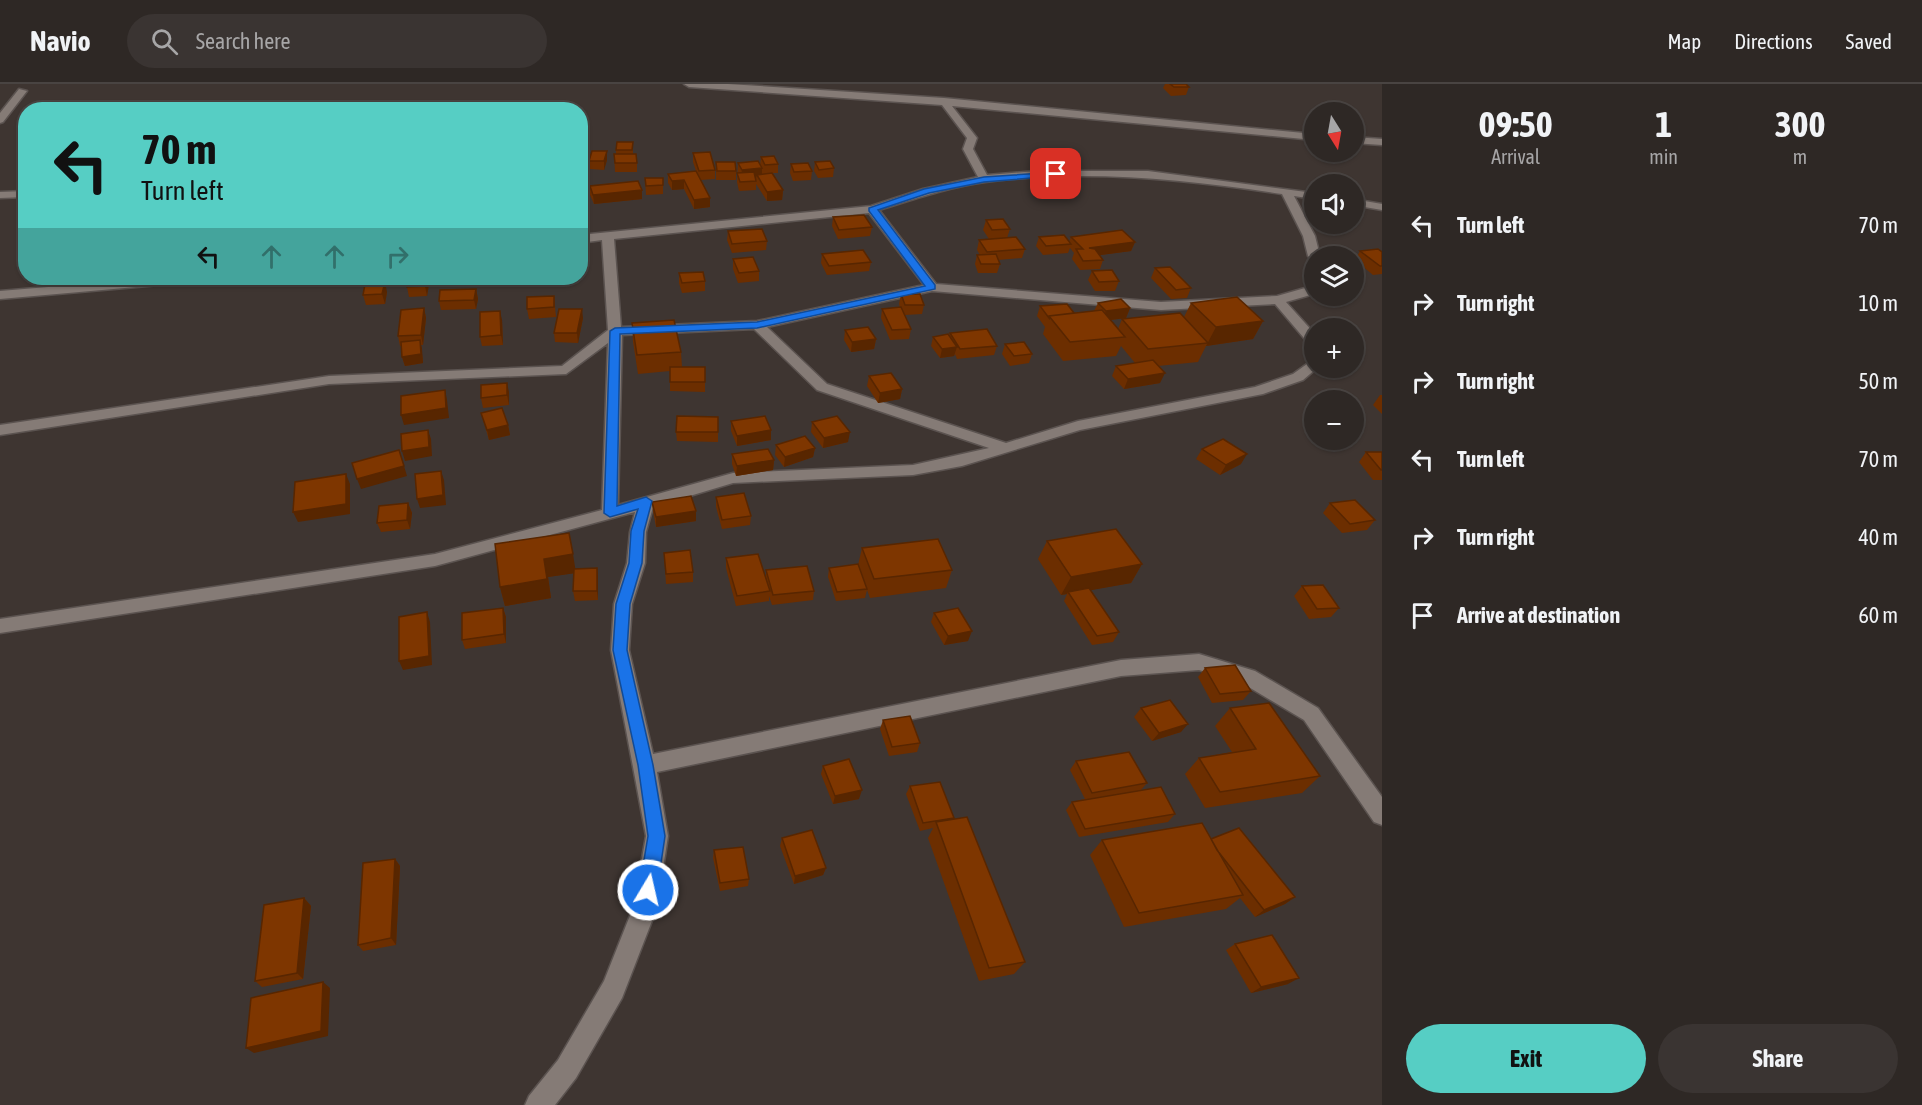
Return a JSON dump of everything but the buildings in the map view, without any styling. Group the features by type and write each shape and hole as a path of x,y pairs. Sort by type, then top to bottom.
{"street":[{"path":"689,84 944,101 1304,136"},
{"path":"0,120 22,91"},
{"path":"944,101 972,138 968,149 984,179"},
{"path":"1364,141 1382,142"},
{"path":"588,238 872,209 927,191 984,179 1037,174 1148,174 1304,194"},
{"path":"1286,191 1309,236 1312,246"},
{"path":"0,195 18,194"},
{"path":"1364,204 1382,207"},
{"path":"872,209 932,287"},
{"path":"608,236 615,331 610,513"},
{"path":"0,296 118,285"},
{"path":"0,430 84,420 329,380 566,370 615,331 757,325 932,287 1161,306 1278,300 1304,293"},
{"path":"1278,300 1304,330"},
{"path":"757,325 822,387 1006,448"},
{"path":"0,626 435,560 733,478 913,470 962,461 1078,426 1258,391 1298,377 1304,372"},
{"path":"538,1105 567,1069 614,989 645,908 657,836 645,765 620,650 623,604 636,563 638,531 646,501"},
{"path":"645,765 1121,668 1199,662 1248,677 1311,714 1382,815"}],"route":[{"path":"648,890 657,836 645,765 620,650 623,604 636,563 638,531 646,501 610,513 615,331 757,325 932,287 872,209 927,191 984,179 1056,174"}]}
